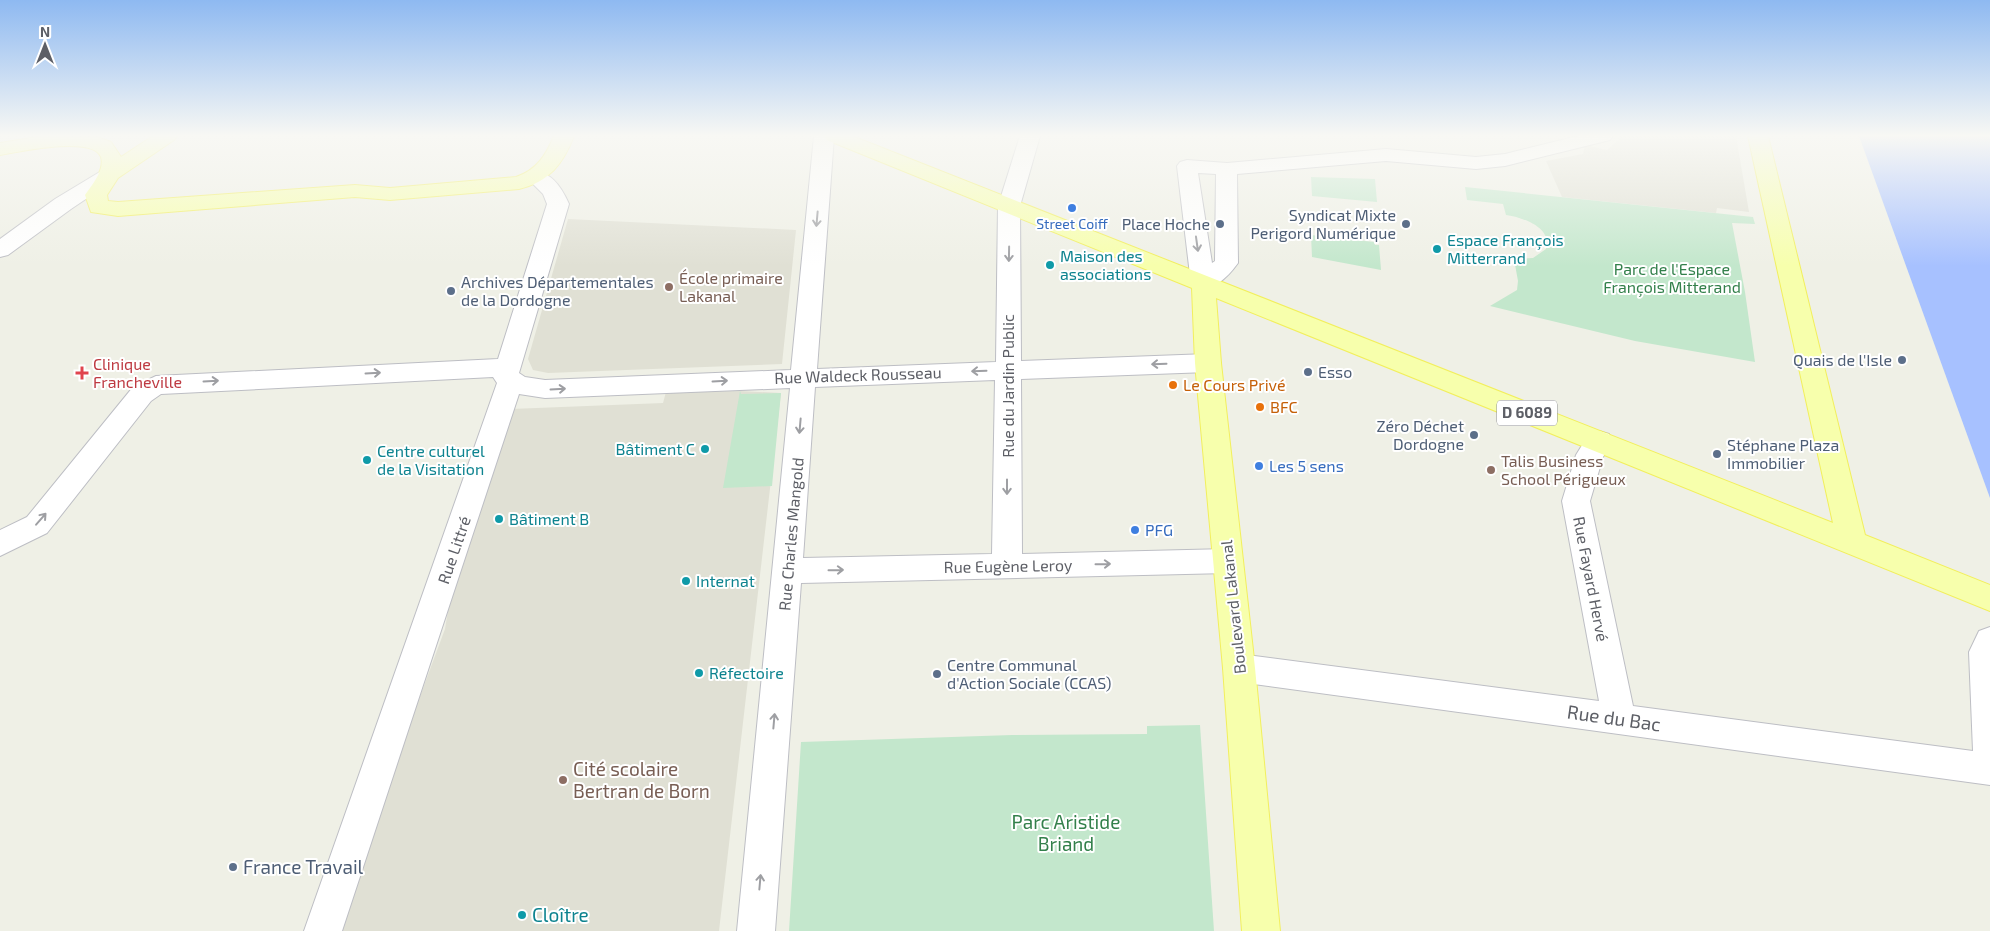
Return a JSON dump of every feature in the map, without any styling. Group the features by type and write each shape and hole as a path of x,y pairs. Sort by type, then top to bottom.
{"main road":[{"path":"106,179 96,194 99,207 118,209 355,191 390,194 519,183 530,179"},
{"name":"D 6089","path":"943,179 1990,598"},
{"path":"1768,179 1852,543"},
{"name":"Boulevard Lakanal","path":"1203,283 1208,363 1239,668 1261,931"}],"street":[{"path":"0,250 63,204 101,179"},
{"name":"Rue Littré","path":"324,931 509,374 558,204 553,191 540,179"},
{"name":"Rue Charles Mangold","path":"756,931 820,179"},
{"name":"Rue du Jardin Public","path":"1006,566 1009,206 1017,179"},
{"path":"1189,179 1203,283"},
{"path":"1203,283 1226,263 1228,179"},
{"path":"21,235 99,207"},
{"name":"Rue Waldeck Rousseau","path":"509,374 519,385 545,389 804,377 1208,363"},
{"path":"0,544 37,525 142,394 156,384 509,374"},
{"name":"Rue Fayard Hervé","path":"1599,441 1590,455 1576,501 1619,719"},
{"name":"Rue Eugène Leroy","path":"787,571 1228,562"},
{"path":"1990,641 1985,652 1990,750"},
{"name":"Rue du Bac","path":"1239,668 1990,769"}],"shaded area":[{"path":"1554,179 1743,179 1749,212 1717,208 1716,213 1562,197"},
{"name":"École primaire Lakanal","path":"568,219 796,230 782,364 548,373 533,370 528,359"},
{"name":"Cité scolaire Bertran de Born","path":"740,391 781,393 719,931 333,931 445,629 450,598 511,409 663,403 666,392"}],"green space":[{"path":"1311,179 1375,179 1377,202 1312,196"},
{"name":"Parc de l'Espace François Mitterand","path":"1465,187 1753,217 1755,224 1732,223 1745,292 1755,362 1635,341 1490,306 1517,290 1518,281 1514,259 1533,258 1546,249 1547,241 1545,235 1534,224 1506,215 1503,204 1467,200"},
{"path":"1311,235 1374,242 1375,245 1379,245 1381,270 1312,257"},
{"path":"740,391 741,394 781,393 772,486 723,488"},
{"name":"Parc Aristide Briand","path":"1200,725 1214,931 789,931 801,742 1012,735 1147,734 1147,726"}],"water":[{"path":"1875,179 1990,179 1990,498"}],"place":[{"name":"Street Coiff","path":"1072,208"},
{"name":"Place Hoche","path":"1220,224"},
{"name":"Syndicat Mixte Perigord Numérique","path":"1406,224"},
{"name":"Espace François Mitterrand","path":"1437,249"},
{"name":"Maison des associations","path":"1050,265"},
{"name":"École primaire Lakanal","path":"669,287"},
{"name":"Archives Départementales de la Dordogne","path":"451,291"},
{"name":"Quais de l'Isle","path":"1902,360"},
{"name":"Esso","path":"1308,372"},
{"name":"Clinique Francheville","path":"82,373"},
{"name":"Le Cours Privé","path":"1173,385"},
{"name":"BFC","path":"1260,407"},
{"name":"Zéro Déchet Dordogne","path":"1474,435"},
{"name":"Bâtiment C","path":"705,449"},
{"name":"Stéphane Plaza Immobilier","path":"1717,454"},
{"name":"Centre culturel de la Visitation","path":"367,460"},
{"name":"Les 5 sens","path":"1259,466"},
{"name":"Talis Business School Périgueux","path":"1491,470"},
{"name":"Bâtiment B","path":"499,519"},
{"name":"PFG","path":"1135,530"},
{"name":"Internat","path":"686,581"},
{"name":"Réfectoire","path":"699,673"},
{"name":"Centre Communal d'Action Sociale (CCAS)","path":"937,674"},
{"name":"Cité scolaire Bertran de Born","path":"563,780"},
{"name":"France Travail","path":"233,867"},
{"name":"Cloître","path":"522,915"}]}
